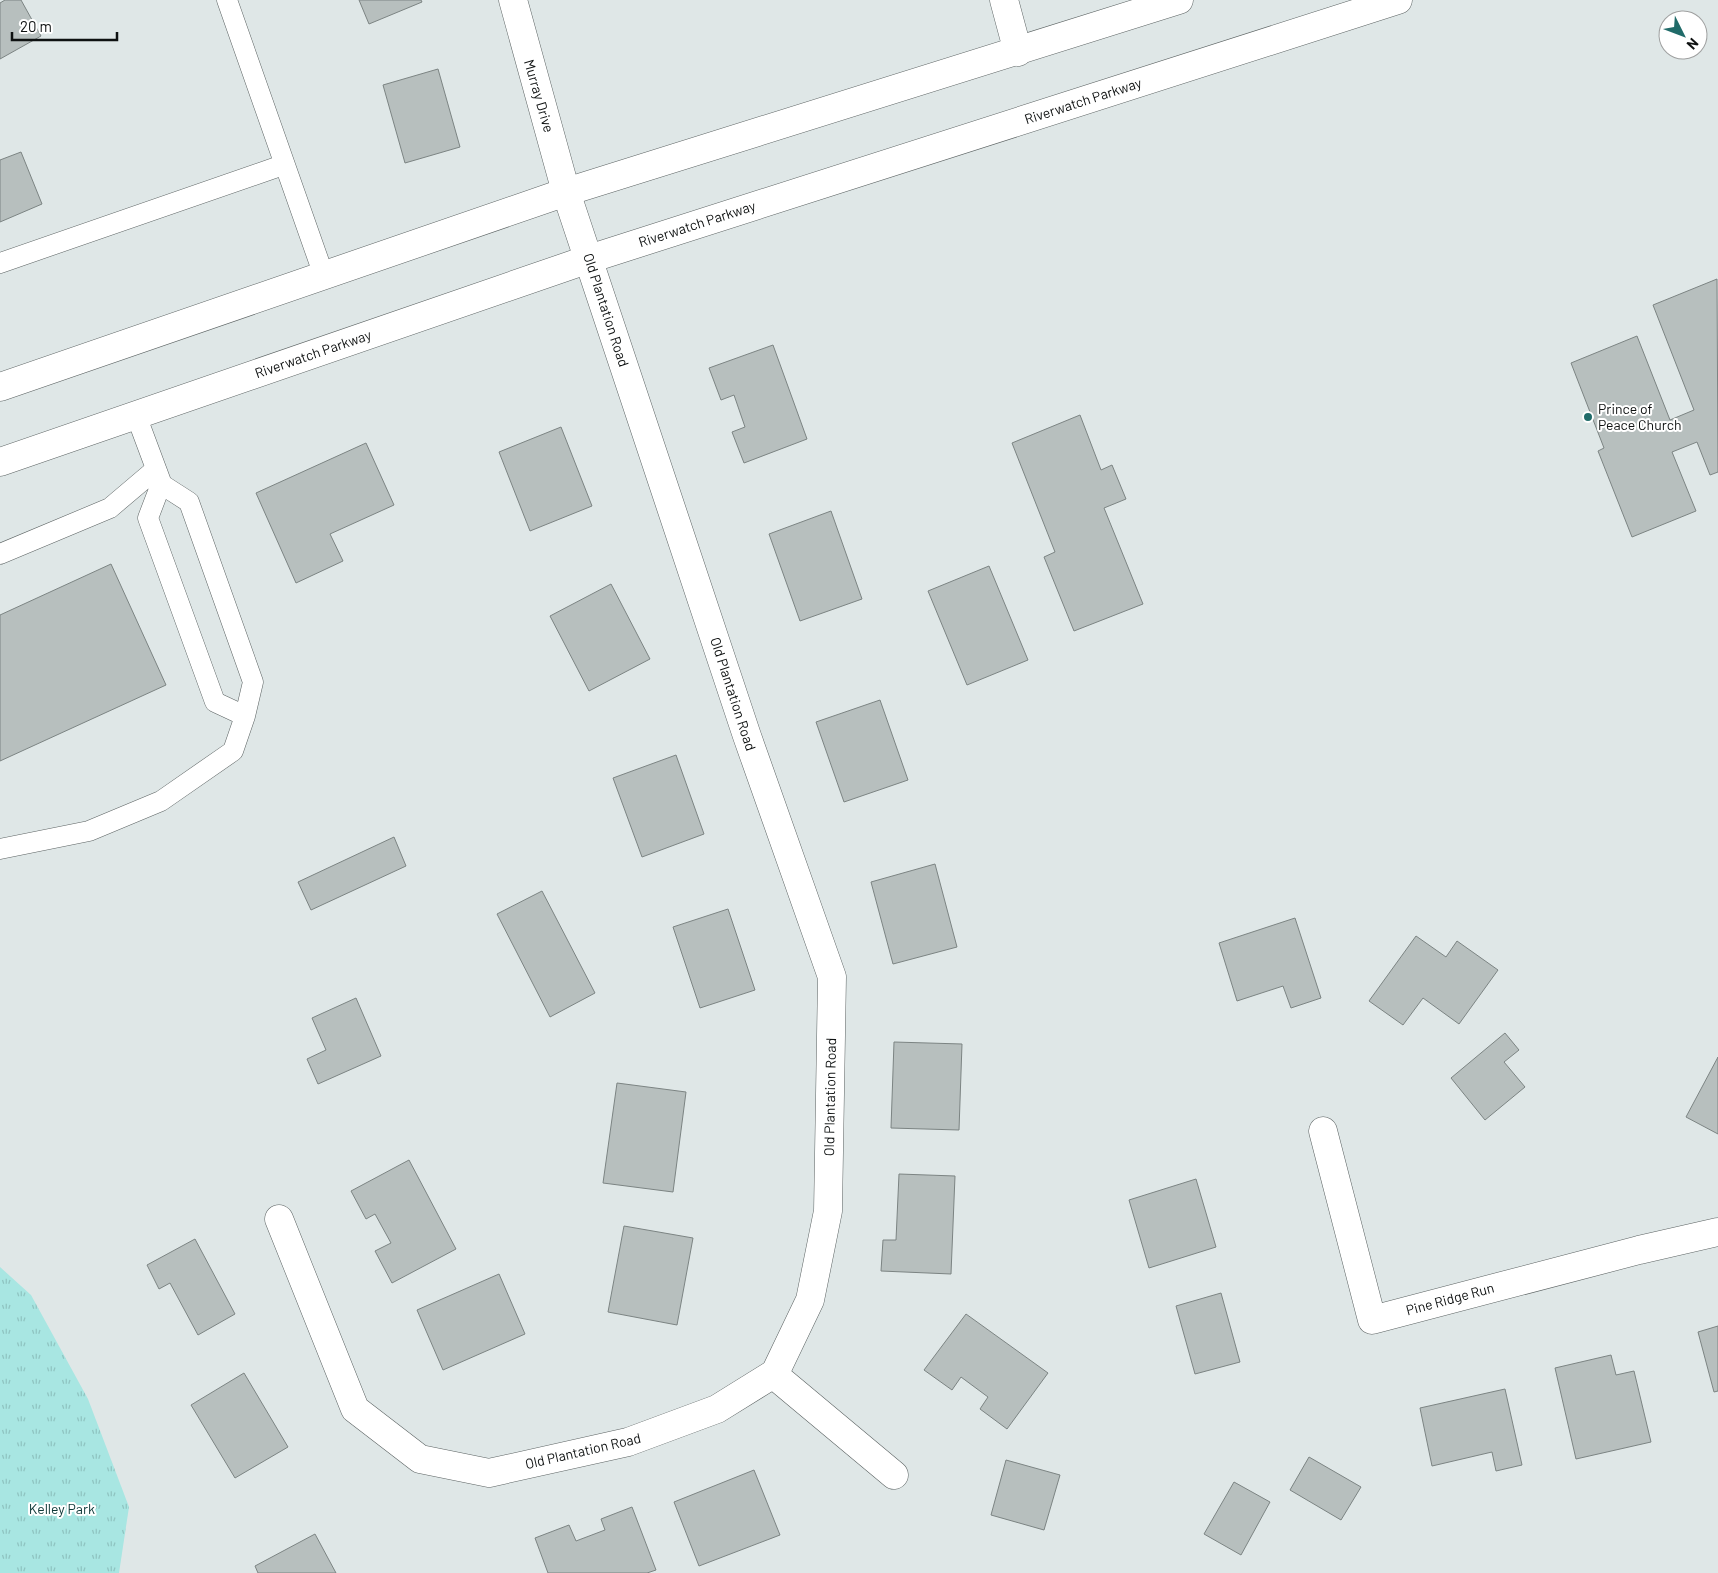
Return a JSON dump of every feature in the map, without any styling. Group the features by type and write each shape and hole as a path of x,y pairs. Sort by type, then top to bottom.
{"street":[{"name":"Murray Drive","path":"513,0 566,192"},
{"path":"1004,0 1018,52"},
{"path":"0,387 566,192 1018,52 1179,0"},
{"name":"Riverwatch Parkway","path":"0,462 589,259 1398,0"},
{"name":"Old Plantation Road","path":"279,1219 355,1409 420,1459 489,1473 628,1442 717,1409 773,1374 810,1300 828,1212 832,977 747,736 566,192"},
{"name":"Pine Ridge Run","path":"1323,1131 1372,1320 1640,1250 1718,1232"},
{"path":"773,1374 894,1475"}],"lane":[{"path":"227,0 283,165 324,276"},
{"path":"0,263 283,165"},
{"path":"0,850 89,831 161,801 233,751 245,716 253,682 189,502 159,477 136,415"},
{"path":"0,554 110,508 159,477"},
{"path":"159,477 148,518 151,527 214,702 245,716"}],"green space":[{"name":"Kelley Park","path":"0,1267 31,1295 88,1399 129,1507 119,1573 0,1573"}],"building":[{"path":"5,0 21,0 41,36 0,59 0,3"},
{"path":"359,0 421,0 422,2 369,24"},
{"path":"438,69 460,147 405,163 383,85"},
{"path":"21,152 42,204 0,222 0,160"},
{"path":"1717,279 1718,472 1710,475 1697,442 1672,452 1696,511 1632,537 1598,451 1604,448 1571,363 1637,336 1670,420 1694,410 1653,305"},
{"path":"773,345 807,439 744,463 732,432 745,427 734,395 721,400 709,368"},
{"path":"1080,415 1101,470 1112,465 1126,499 1104,508 1143,604 1074,631 1044,557 1055,552 1012,443"},
{"path":"561,427 592,506 530,531 499,452"},
{"path":"366,443 394,505 330,534 343,561 296,583 256,493"},
{"path":"831,511 862,599 800,621 769,534"},
{"path":"111,564 166,685 0,761 0,615"},
{"path":"989,566 1028,660 967,685 928,591"},
{"path":"611,584 650,659 589,691 550,616"},
{"path":"880,700 908,780 844,802 816,722"},
{"path":"676,755 704,834 642,857 613,778"},
{"path":"394,837 406,866 311,910 298,882"},
{"path":"935,864 957,947 893,964 871,882"},
{"path":"542,891 595,993 550,1017 497,914"},
{"path":"728,909 755,990 700,1008 673,927"},
{"path":"1295,918 1321,998 1291,1008 1283,986 1237,1001 1219,943"},
{"path":"1416,936 1446,957 1457,941 1498,970 1459,1024 1423,998 1403,1025 1369,1001"},
{"path":"356,998 381,1056 318,1084 307,1059 326,1050 312,1018"},
{"path":"1505,1033 1519,1050 1504,1062 1525,1087 1485,1120 1451,1078"},
{"path":"894,1042 962,1044 959,1130 891,1128"},
{"path":"1718,1057 1718,1134 1686,1117"},
{"path":"617,1083 686,1092 673,1192 603,1183"},
{"path":"409,1160 456,1249 392,1283 375,1251 391,1243 375,1214 366,1219 351,1191"},
{"path":"899,1174 955,1176 951,1274 881,1271 883,1240 896,1240"},
{"path":"1196,1179 1216,1247 1149,1268 1129,1200"},
{"path":"624,1226 693,1238 677,1325 608,1312"},
{"path":"195,1239 235,1314 198,1335 170,1283 159,1289 147,1265"},
{"path":"499,1274 525,1334 443,1370 417,1310"},
{"path":"1221,1293 1240,1362 1195,1374 1176,1306"},
{"path":"966,1314 1048,1373 1007,1429 980,1409 988,1397 961,1377 952,1390 924,1370"},
{"path":"1718,1326 1718,1391 1714,1392 1698,1332"},
{"path":"1611,1355 1616,1375 1634,1371 1651,1442 1576,1459 1555,1368"},
{"path":"244,1373 288,1447 235,1478 191,1405"},
{"path":"1505,1389 1522,1465 1496,1471 1492,1452 1432,1466 1420,1408"},
{"path":"1309,1457 1361,1487 1341,1520 1290,1490"},
{"path":"1006,1460 1060,1475 1044,1530 991,1515"},
{"path":"754,1470 780,1535 699,1566 674,1502"},
{"path":"1234,1482 1270,1502 1241,1555 1204,1534"},
{"path":"632,1507 656,1570 647,1573 548,1573 535,1538 569,1525 576,1541 605,1530 601,1519"},
{"path":"315,1534 336,1573 258,1573 255,1566"}],"place":[{"name":"Prince of Peace Church","path":"1588,417"}]}
